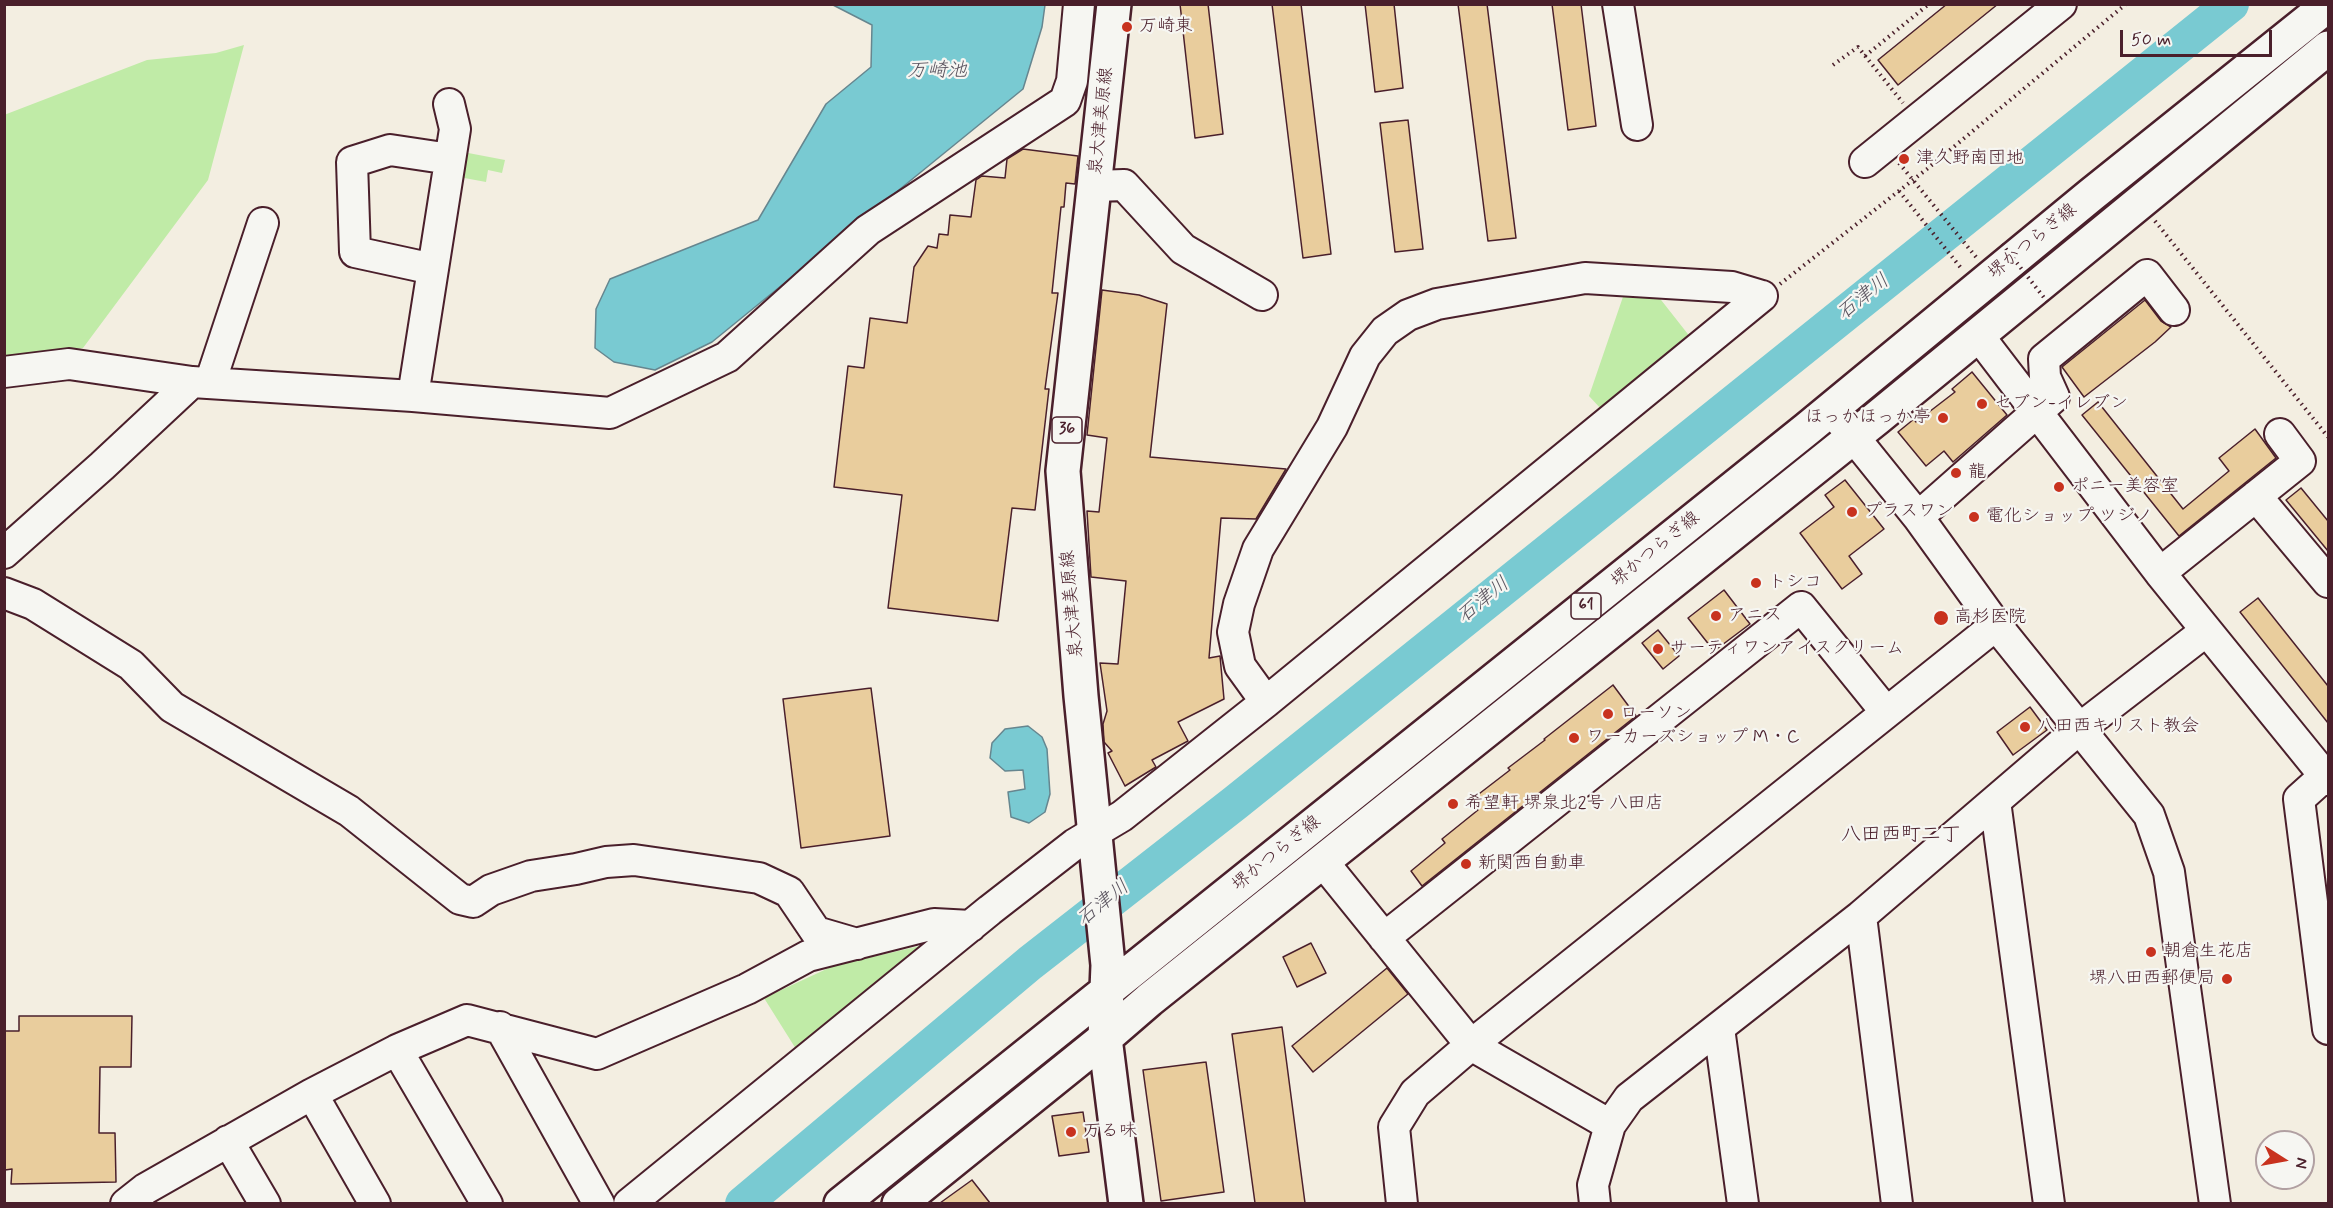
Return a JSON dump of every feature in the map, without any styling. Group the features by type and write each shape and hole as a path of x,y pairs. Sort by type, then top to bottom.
{"main road":[{"name":"泉大津美原線","path":"1114,4 1063,471 1081,696 1108,976 1105,1038 1126,1203"},
{"name":"堺かつらぎ線","path":"841,1203 1108,976 1831,409 2091,195 2328,5"},
{"name":"堺かつらぎ線","path":"899,1203 1978,335 2328,48"}],"street":[{"path":"4,372 69,364 201,383 413,396 610,413 727,357 868,230 1065,101 1072,81 1078,4"},
{"path":"1618,4 1637,125"},
{"path":"1864,162 2061,4"},
{"path":"413,396 455,129 449,104"},
{"path":"433,269 355,252 352,162 390,150 450,159"},
{"path":"1095,186 1124,185 1184,249 1262,295"},
{"path":"4,553 102,466 201,383 263,223"},
{"path":"1918,517 2054,397 2045,377 2044,359 2146,275 2174,310"},
{"path":"1266,702 1240,666 1233,632 1239,604 1258,549 1332,427 1365,356 1385,331 1408,315 1437,304 1585,278 1732,287 1762,296"},
{"path":"629,1203 998,903 1095,844 1122,816 1266,702 1762,296"},
{"path":"1978,335 2160,573 2327,776 2299,799 2328,1029"},
{"path":"1831,409 1918,517 1996,625 2149,815 2169,872 2215,1203"},
{"path":"2160,573 2300,460 2280,434"},
{"path":"2256,496 2328,582"},
{"path":"4,593 33,603 131,665 172,707 349,811 460,899 473,902 491,890 531,876 576,869 606,861 634,860 759,878 789,892 816,932 857,944"},
{"path":"1384,938 1801,608 1886,712"},
{"path":"1402,1203 1394,1127 1415,1093 1996,625"},
{"path":"1595,1203 1593,1185 1610,1125 1629,1098 1861,916 2079,729 2206,631"},
{"path":"1995,801 2049,1203"},
{"path":"1323,862 1472,1046 1610,1125"},
{"path":"1861,916 1897,1203"},
{"path":"126,1203 145,1189 312,1094 397,1050 467,1020 597,1054 747,989 808,956 934,924 971,926"},
{"path":"500,1027 600,1203"},
{"path":"1719,1028 1743,1203"},
{"path":"397,1050 487,1203"},
{"path":"312,1094 375,1203"},
{"path":"228,1141 265,1203"}],"path":[{"path":"1865,56 1929,4"},
{"path":"1762,296 1914,179 2126,4"},
{"path":"1833,65 1858,47 1916,120"},
{"path":"1914,179 1977,258"},
{"path":"1899,191 1967,276"},
{"path":"2154,221 2328,437"},
{"path":"2002,244 2049,304"}],"green space":[{"path":"244,45 208,180 83,348 5,358 4,115 147,60 216,53"},
{"path":"463,152 505,160 502,173 488,170 486,182 459,177"},
{"path":"1626,288 1654,291 1691,338 1602,410 1589,396"},
{"path":"924,945 796,1049 764,998 833,966"}],"water":[{"name":"万崎池","path":"833,5 1045,5 1042,27 1023,89 712,342 655,370 614,362 595,348 596,309 610,279 758,220 826,104 871,67 872,25"},
{"path":"1028,726 1042,737 1047,749 1050,794 1045,812 1029,823 1011,817 1008,792 1025,789 1023,770 1005,771 990,758 992,743 1005,729"}],"building":[{"path":"1180,4 1208,4 1223,134 1195,138"},
{"path":"1272,4 1301,4 1331,254 1303,258"},
{"path":"1365,4 1394,4 1403,88 1375,92"},
{"path":"1458,4 1487,4 1516,238 1488,241"},
{"path":"1552,4 1581,4 1596,126 1568,130"},
{"path":"1947,4 1998,4 1898,85 1878,60"},
{"path":"1408,120 1423,249 1395,252 1380,123"},
{"path":"1023,149 1078,156 1075,184 1066,183 1064,207 1061,207 1052,293 1058,293 1045,389 1049,389 1035,510 1012,508 998,621 888,608 902,495 834,487 848,366 864,368 870,318 907,323 914,267 928,246 937,248 939,234 948,235 950,215 971,217 976,180 982,176 1005,178 1007,159"},
{"path":"1102,290 1139,295 1167,304 1150,457 1286,469 1256,519 1221,518 1209,658 1220,656 1224,699 1178,722 1188,741 1152,760 1156,767 1125,786 1108,753 1112,751 1104,742 1103,724 1107,711 1100,663 1118,664 1126,581 1091,577 1087,511 1099,512 1107,438 1087,435"},
{"path":"2145,300 2161,321 2171,327 2084,397 2062,367"},
{"path":"1972,372 2007,415 1953,462 1944,451 1926,466 1898,432 1914,419 1916,422 1955,392 1952,389"},
{"path":"2098,402 2183,509 2229,471 2219,458 2255,429 2276,458 2179,536 2082,415"},
{"path":"1845,480 1884,529 1849,556 1862,574 1842,589 1800,533 1834,507 1825,495"},
{"path":"2301,488 2328,521 2328,551 2286,500"},
{"path":"1724,590 1750,624 1714,651 1688,618"},
{"path":"2258,598 2328,686 2328,723 2240,612"},
{"path":"1658,630 1679,656 1663,669 1642,643"},
{"path":"1613,685 1636,716 1422,886 1411,871 1445,843 1442,839 1478,810 1471,800"},
{"path":"871,688 890,836 801,848 783,699"},
{"path":"2030,707 2047,730 2013,755 1997,732"},
{"path":"1311,943 1326,973 1297,987 1283,957"},
{"path":"1387,968 1408,994 1313,1072 1292,1046"},
{"path":"19,1016 132,1016 131,1067 100,1067 99,1133 115,1133 116,1182 11,1184 12,1169 5,1170 5,1031 19,1031"},
{"path":"1282,1027 1305,1203 1255,1203 1232,1034"},
{"path":"1206,1062 1224,1192 1161,1201 1143,1070"},
{"path":"1083,1112 1089,1152 1059,1156 1052,1116"},
{"path":"972,1180 990,1203 940,1203"}],"waterway":[{"name":"石津川","path":"743,1204 1030,963 1235,803 2231,4"}],"place":[{"name":"万崎東","path":"1127,27"},
{"name":"津久野南団地","path":"1904,159"},
{"name":"セブン-イレブン","path":"1982,404"},
{"name":"ほっかほっか亭","path":"1943,418"},
{"name":"龍","path":"1956,473"},
{"name":"ポニー美容室","path":"2059,487"},
{"name":"プラスワン","path":"1852,512"},
{"name":"電化ショップ ツジノ","path":"1974,517"},
{"name":"トシコ","path":"1756,583"},
{"name":"アニス","path":"1716,616"},
{"name":"高杉医院","path":"1941,618"},
{"name":"サーティワンアイスクリーム","path":"1658,649"},
{"name":"ローソン","path":"1608,714"},
{"name":"八田西キリスト教会","path":"2025,727"},
{"name":"ワーカーズショップ M・C","path":"1574,738"},
{"name":"希望軒 堺泉北2号 八田店","path":"1453,804"},
{"name":"新関西自動車","path":"1466,864"},
{"name":"朝倉生花店","path":"2151,952"},
{"name":"堺八田西郵便局","path":"2227,979"},
{"name":"万る味","path":"1071,1132"}],"district":[{"name":"八田西町二丁","path":"1901,836"}]}
